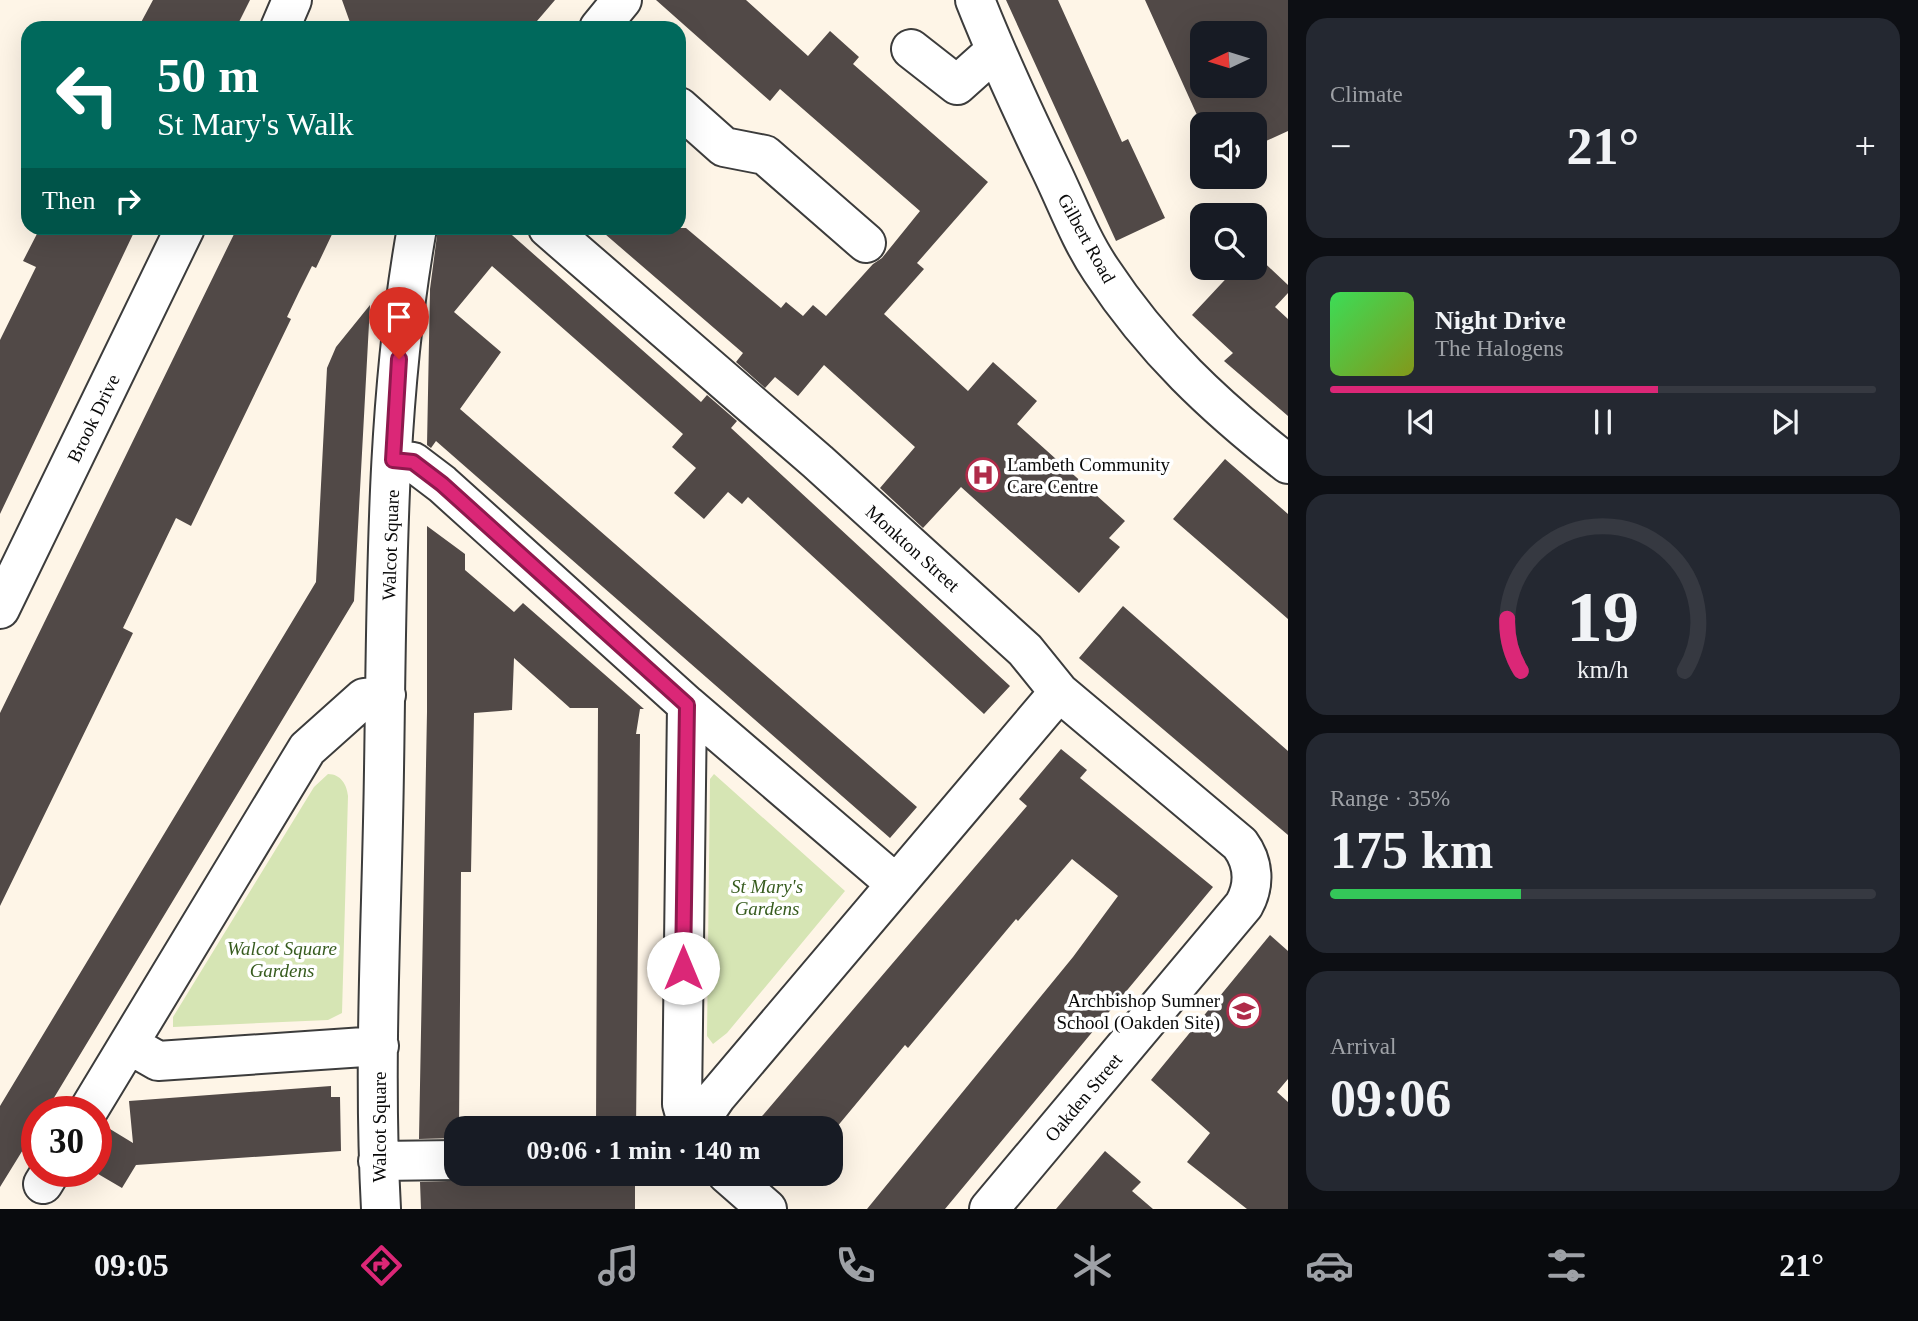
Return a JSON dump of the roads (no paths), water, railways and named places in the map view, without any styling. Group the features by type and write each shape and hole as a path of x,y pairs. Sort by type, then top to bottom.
{"street":[{"path":"283,21 292,0"},
{"path":"605,21 622,0"},
{"name":"Gilbert Road","path":"975,0 995,51 1100,269 1154,341 1219,410 1288,464"},
{"path":"911,49 957,85 995,51"},
{"path":"686,113 724,147 765,155 866,243"},
{"name":"Brook Drive","path":"0,609 183,235"},
{"name":"Walcot Square","path":"381,1209 378,1161 379,1046 393,460 403,304 416,235"},
{"name":"Monkton Street","path":"556,235 828,471 1025,650 1059,692 1240,844 1249,859 1252,886"},
{"path":"393,460 413,462 442,484 687,705 896,884"},
{"path":"701,1116 1059,692"},
{"path":"98,1096 307,749 363,698 386,695"},
{"path":"686,1116 682,1104 687,705"},
{"name":"Oakden Street","path":"989,1209 1244,905 1252,886"},
{"name":"Walcot Square","path":"130,1045 158,1061 379,1046"},
{"path":"378,1161 444,1160"},
{"path":"741,1186 767,1209"}],"place":[{"name":"Lambeth Community Care Centre","path":"983,475"},
{"name":"Archbishop Sumner School (Oakden Site)","path":"1244,1011"}],"park label":[{"name":"St Mary's Gardens","path":"767,897"},
{"name":"Walcot Square Gardens","path":"282,959"}]}
